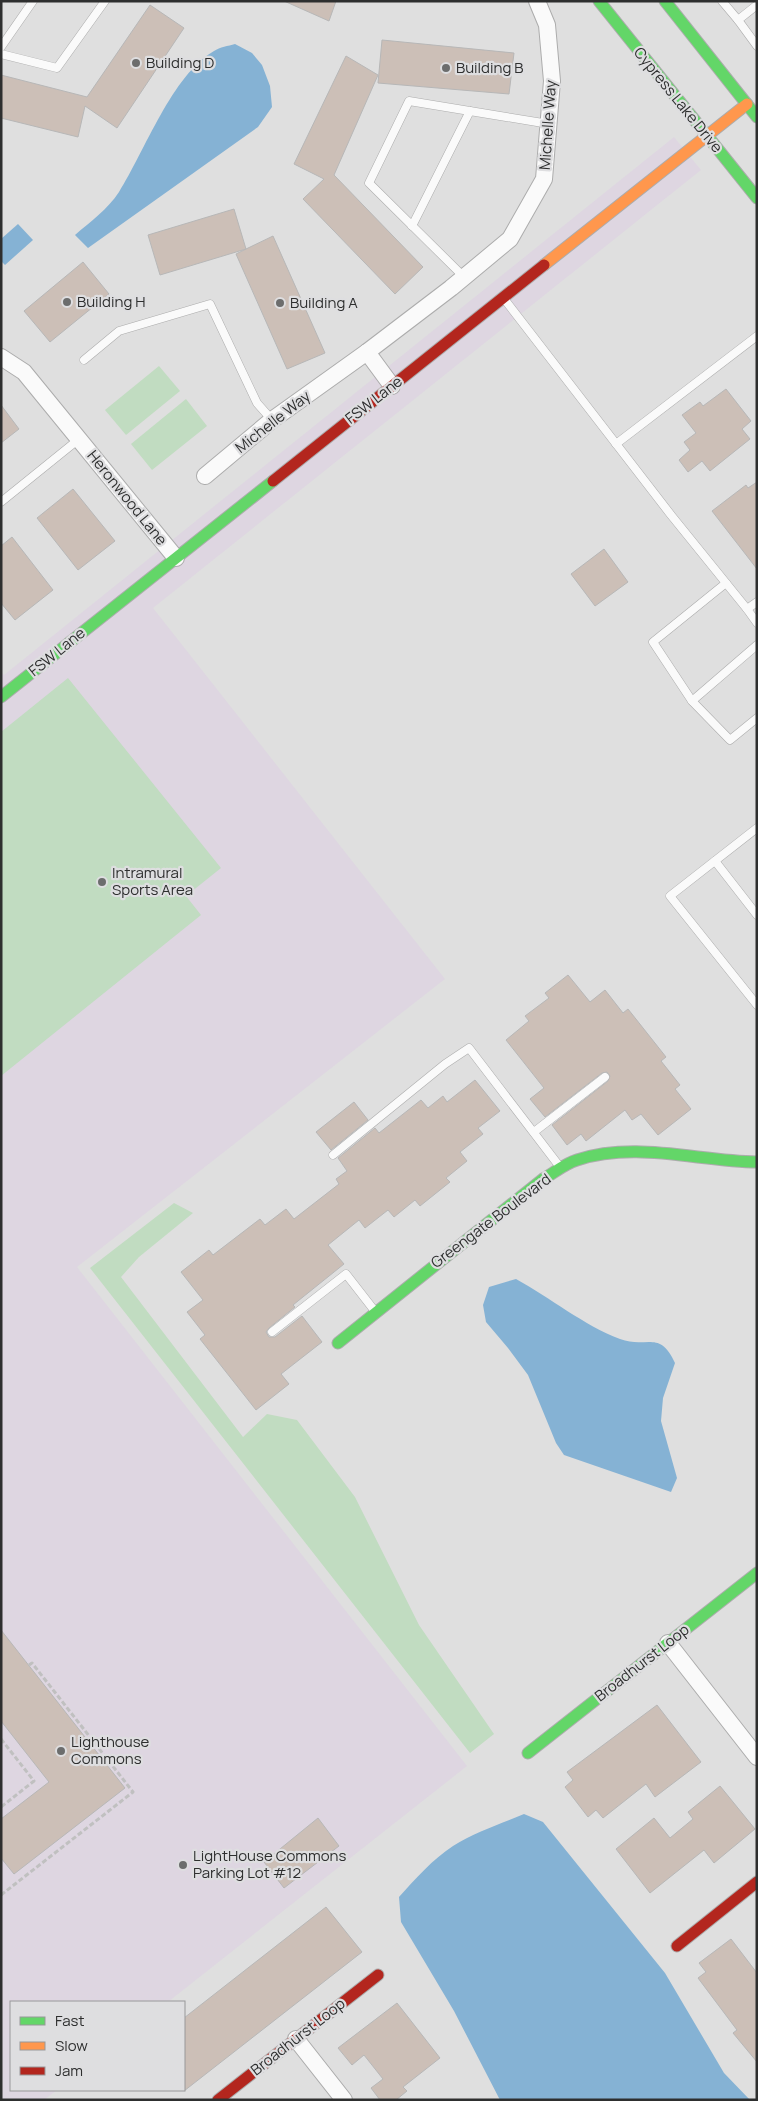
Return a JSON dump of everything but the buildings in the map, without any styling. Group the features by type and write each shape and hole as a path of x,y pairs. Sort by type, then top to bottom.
{"street":[{"name":"Michelle Way","path":"205,476 272,420 367,352 510,239 544,179 552,81 547,25 537,1"},
{"name":"Cypress Lake Drive","path":"598,1 757,198"},
{"path":"665,1 749,102 757,117"},
{"name":"FSW Lane","path":"1,697 749,102"},
{"path":"367,352 392,386"},
{"name":"Heronwood Lane","path":"1,357 24,372 176,558"},
{"name":"Greengate Boulevard","path":"338,1343 543,1179 576,1160 606,1154 638,1152 757,1162"},
{"name":"Broadhurst Loop","path":"528,1753 757,1573"},
{"path":"668,1643 757,1757"},
{"path":"677,1946 757,1882"},
{"name":"Broadhurst Loop","path":"218,2100 378,1975"},
{"path":"296,2039 344,2100"}],"lane":[{"path":"1,47 33,1"},
{"path":"1,54 57,68 105,1"},
{"path":"722,1 757,46"},
{"path":"738,20 757,6"},
{"path":"464,277 369,183 409,101 549,124"},
{"path":"412,226 470,111"},
{"path":"503,297 757,623"},
{"path":"84,360 120,331 210,304 257,403 272,420"},
{"path":"616,444 757,336"},
{"name":"Heronwood Lane","path":"1,502 79,439"},
{"path":"726,583 652,642 692,701 730,740 757,718"},
{"path":"747,609 757,602"},
{"path":"692,701 757,644"},
{"path":"757,828 670,896 757,1005"},
{"path":"715,861 757,914"},
{"path":"333,1155 445,1064 469,1048 562,1168"},
{"path":"534,1132 605,1077"},
{"path":"272,1332 346,1274 376,1312"}],"path":[{"path":"1,1895 133,1792 32,1663 29,1665"},
{"path":"1,1740 34,1781 1,1807"}],"shaded area":[{"path":"674,137 701,170 153,608 445,979 77,1267 467,1766 169,2001 10,2001 10,2091 56,2091 44,2100 1,2100 1,672 4,675"}],"green space":[{"path":"159,366 180,391 126,435 105,410"},
{"path":"186,399 207,426 152,470 131,444"},
{"name":"Intramural Sports Area","path":"68,678 221,868 186,896 201,915 1,1076 1,732"},
{"path":"174,1203 193,1213 139,1257 121,1277 243,1437 267,1414 297,1420 355,1497 419,1625 494,1734 470,1753 90,1268"}],"water":[{"path":"235,44 252,53 262,65 270,86 272,107 258,127 88,248 75,235 115,198 172,95 199,62 214,51"},
{"path":"18,224 33,240 5,265 1,261 1,239"},
{"path":"516,1279 606,1333 629,1342 652,1342 664,1346 675,1363 663,1398 661,1421 677,1478 671,1492 564,1455 556,1443 528,1375 486,1322 483,1305 489,1287"},
{"path":"524,1814 543,1822 665,1973 724,2073 750,2100 500,2100 454,2011 401,1922 399,1897 431,1863 453,1846 479,1832"}],"traffic: fast":[{"path":"599,1 757,198"},
{"path":"665,1 757,117"},
{"path":"1,697 273,481"},
{"path":"338,1343 543,1179 572,1162 621,1152 644,1152 757,1162"},
{"path":"528,1753 757,1573"}],"traffic: slow":[{"path":"544,265 747,104"}],"traffic: jam":[{"path":"273,481 544,265"},
{"path":"677,1946 757,1882"},
{"path":"218,2100 378,1975"}],"place":[{"name":"Building D","path":"136,63"},
{"name":"Building B","path":"446,68"},
{"name":"Building H","path":"67,302"},
{"name":"Building A","path":"280,303"},
{"name":"Intramural Sports Area","path":"102,882"},
{"name":"Lighthouse Commons","path":"61,1751"},
{"name":"LightHouse Commons Parking Lot #12","path":"183,1865"}]}
